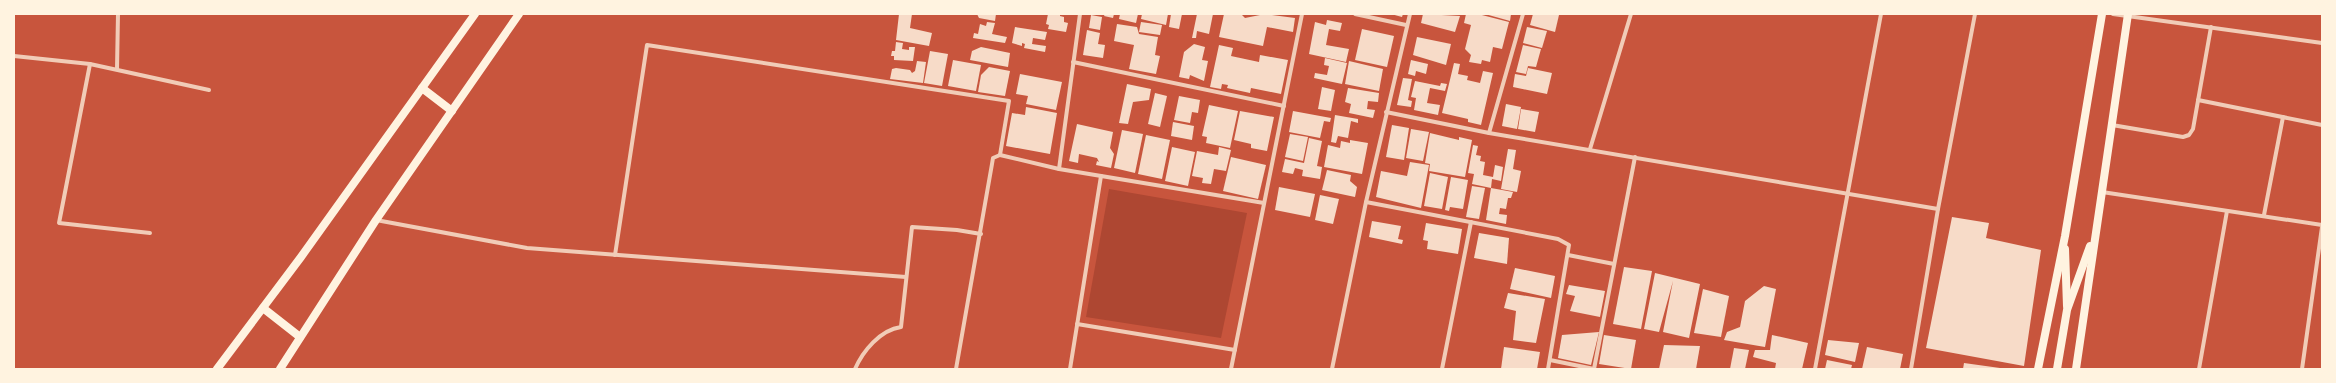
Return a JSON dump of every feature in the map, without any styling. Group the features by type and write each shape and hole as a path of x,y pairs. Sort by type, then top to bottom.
{"main road":[{"path":"217,369 263,308 475,14"},
{"path":"280,369 376,220 519,14"},
{"path":"2038,369 2065,236 2102,14"},
{"path":"2076,369 2128,15"},
{"path":"422,88 452,110"},
{"path":"2057,369 2067,310 2096,228"},
{"path":"2065,236 2067,310"},
{"path":"263,308 300,337"}],"street":[{"path":"117,69 118,14"},
{"path":"1059,169 1080,14"},
{"path":"1231,369 1302,14"},
{"path":"1354,14 1406,25"},
{"path":"1332,369 1366,202 1406,25 1410,14"},
{"path":"1489,132 1523,14"},
{"path":"1590,149 1631,14"},
{"path":"1814,369 1881,14"},
{"path":"1911,369 1938,209 1975,14"},
{"path":"2113,14 2322,43"},
{"path":"2112,125 2183,137 2189,135 2193,129 2211,27"},
{"path":"615,255 647,45 1009,101 1000,155"},
{"path":"14,56 90,64 209,90"},
{"path":"1073,62 1284,106"},
{"path":"90,64 59,223 150,233"},
{"path":"2198,100 2322,125"},
{"path":"1386,112 1489,132 1848,195 1938,209"},
{"path":"2264,215 2283,117"},
{"path":"956,369 994,158 1000,155 1059,169 1264,203"},
{"path":"1550,360 1594,369 1635,157"},
{"path":"1070,369 1101,176"},
{"path":"2102,192 2227,211 2264,215 2322,226 2302,369"},
{"path":"1366,202 1471,222 1565,242 1569,245 1548,369"},
{"path":"2199,369 2227,211"},
{"path":"376,220 527,248 906,277"},
{"path":"1442,369 1471,222"},
{"path":"855,369 861,355 874,342 892,328 901,328 912,228 957,230 981,234"},
{"path":"1568,255 1614,264"},
{"path":"1077,324 1235,350"}],"shaded area":[{"path":"1109,189 1247,213 1221,338 1086,317"}],"building":[{"path":"899,14 912,14 910,28 932,33 929,46 896,40"},
{"path":"977,14 996,14 995,21 979,18"},
{"path":"1048,14 1060,14 1060,16 1064,17 1064,22 1068,23 1066,32 1048,29 1049,25 1046,24"},
{"path":"1105,14 1114,14 1113,18 1104,16"},
{"path":"1120,14 1138,14 1136,23 1119,19"},
{"path":"1142,14 1168,14 1166,25 1141,19"},
{"path":"1171,14 1182,14 1179,29 1169,27"},
{"path":"1197,14 1213,14 1209,34 1197,31 1196,38 1192,38"},
{"path":"1224,14 1241,14 1245,18 1265,14 1295,18 1293,32 1267,27 1263,46 1219,37"},
{"path":"1391,14 1403,14 1402,17"},
{"path":"1423,14 1460,16 1455,32 1421,23"},
{"path":"1466,14 1478,14 1509,22 1502,49 1493,47 1490,62 1482,60 1481,64 1469,62 1471,55 1465,49 1471,25 1464,23"},
{"path":"1485,14 1511,14 1510,21"},
{"path":"1533,14 1559,15 1555,32 1530,25"},
{"path":"1091,15 1102,17 1100,30 1089,28"},
{"path":"1327,20 1342,23 1340,31 1329,29 1326,45 1349,49 1346,62 1309,54 1315,22 1326,25"},
{"path":"987,22 995,23 992,34 1007,37 1005,43 973,38 974,33 978,34 980,24 986,26"},
{"path":"1141,22 1162,25 1160,35 1139,32"},
{"path":"1117,24 1137,27 1139,34 1158,37 1155,55 1160,56 1156,74 1129,69 1134,45 1114,41"},
{"path":"1015,27 1047,32 1045,40 1033,38 1032,44 1046,46 1045,52 1024,48 1025,44 1022,43 1022,46 1012,43"},
{"path":"1527,27 1547,31 1542,48 1523,43"},
{"path":"1362,29 1394,36 1387,67 1355,60"},
{"path":"1087,30 1100,33 1098,44 1105,45 1103,58 1083,55"},
{"path":"1417,37 1451,44 1446,65 1413,55"},
{"path":"896,42 903,43 902,49 909,50 909,47 915,47 913,61 894,60 894,56 891,56 892,51 895,51"},
{"path":"1194,44 1205,47 1202,60 1208,61 1204,81 1190,75 1189,79 1179,77 1184,52"},
{"path":"1219,45 1233,48 1231,56 1259,62 1260,55 1288,60 1281,94 1251,88 1250,93 1227,88 1228,85 1222,84 1221,89 1210,87"},
{"path":"1523,45 1541,49 1536,67 1528,66 1526,74 1516,72"},
{"path":"981,47 1010,53 1008,67 970,60 972,51"},
{"path":"930,51 948,54 942,86 924,83"},
{"path":"1325,58 1347,63 1342,84 1314,78 1315,73 1327,75 1329,66 1324,65"},
{"path":"953,60 981,65 976,91 948,86"},
{"path":"1411,60 1428,64 1426,74 1416,71 1415,76 1408,74"},
{"path":"917,61 926,62 923,83 890,79 892,69 896,68 910,70 912,73 915,71"},
{"path":"1349,61 1383,69 1379,91 1345,84"},
{"path":"1454,63 1460,64 1458,74 1468,76 1467,80 1480,83 1483,71 1493,73 1481,125 1468,122 1468,119 1442,113"},
{"path":"989,67 1010,71 1005,96 978,92 981,75"},
{"path":"1528,68 1552,73 1547,94 1513,87 1515,74 1526,76"},
{"path":"1020,74 1062,82 1056,110 1026,104 1028,96 1016,94"},
{"path":"1403,78 1412,79 1408,100 1412,101 1411,107 1397,105"},
{"path":"1415,81 1440,86 1441,83 1447,84 1445,91 1430,88 1427,103 1440,105 1438,115 1414,110 1416,98 1411,97"},
{"path":"1127,84 1151,89 1149,100 1133,102 1128,124 1119,123"},
{"path":"1322,87 1335,90 1331,111 1318,109"},
{"path":"1348,88 1379,93 1378,102 1368,101 1367,109 1375,110 1373,118 1349,113 1351,104 1345,102"},
{"path":"1155,93 1167,96 1160,127 1148,124"},
{"path":"1179,96 1200,100 1198,113 1192,112 1190,123 1174,120"},
{"path":"1506,104 1521,107 1517,129 1502,126"},
{"path":"1209,105 1238,111 1230,148 1206,143 1207,137 1202,136"},
{"path":"1026,107 1057,113 1050,154 1006,146 1012,113 1025,115"},
{"path":"1521,109 1539,112 1535,132 1518,129"},
{"path":"1240,111 1274,117 1267,151 1251,148 1251,144 1234,140"},
{"path":"1293,111 1331,118 1330,122 1324,121 1320,138 1289,132"},
{"path":"1335,115 1358,119 1358,123 1351,121 1348,138 1338,136 1336,143 1331,142"},
{"path":"1173,122 1194,126 1192,140 1171,136"},
{"path":"1077,124 1113,132 1110,148 1114,154 1111,168 1096,165 1097,161 1099,162 1097,158 1079,154 1078,163 1069,161"},
{"path":"1392,125 1409,128 1404,160 1386,157"},
{"path":"1411,129 1429,132 1423,161 1406,158"},
{"path":"1122,130 1143,134 1135,173 1114,168"},
{"path":"1430,133 1459,140 1459,137 1472,140 1465,177 1429,171 1430,164 1425,163"},
{"path":"1290,134 1308,137 1303,161 1285,157"},
{"path":"1146,135 1170,140 1162,179 1138,174"},
{"path":"1309,138 1322,141 1317,166 1322,167 1320,179 1302,176 1303,170 1295,168 1293,174 1282,172 1285,159 1304,163"},
{"path":"1350,140 1368,143 1362,174 1324,167 1328,145 1340,148 1341,141 1350,143"},
{"path":"1473,145 1478,146 1476,155 1481,156 1480,161 1485,162 1483,175 1493,177 1495,165 1503,167 1501,181 1492,179 1491,188 1472,184 1474,174 1468,173"},
{"path":"1172,147 1195,152 1188,186 1165,181"},
{"path":"1219,147 1231,150 1226,171 1214,169 1211,184 1202,183 1203,178 1192,176 1197,151 1218,155"},
{"path":"1508,149 1516,150 1513,169 1521,171 1517,192 1501,189"},
{"path":"1231,157 1266,165 1258,199 1223,191"},
{"path":"1410,162 1429,165 1421,208 1376,197 1381,171 1407,176"},
{"path":"1327,170 1351,175 1350,181 1357,187 1355,197 1322,190"},
{"path":"1430,173 1448,177 1442,209 1424,206"},
{"path":"1451,177 1468,180 1463,209 1450,207 1449,211 1445,210"},
{"path":"1472,186 1485,188 1479,219 1466,217"},
{"path":"1279,187 1315,194 1310,217 1275,210"},
{"path":"1491,188 1513,192 1511,198 1508,198 1506,209 1500,208 1499,214 1507,215 1506,224 1486,220"},
{"path":"1320,195 1339,199 1333,224 1315,220"},
{"path":"1952,217 1989,223 1986,238 2041,250 2024,366 1926,348"},
{"path":"1372,221 1401,226 1398,239 1403,240 1402,244 1369,237"},
{"path":"1426,223 1462,229 1458,254 1427,249 1428,241 1423,240"},
{"path":"1479,233 1509,238 1507,264 1474,258"},
{"path":"1624,267 1652,271 1641,329 1613,324"},
{"path":"1515,268 1555,276 1551,298 1510,289"},
{"path":"1655,273 1700,284 1689,338 1663,332 1673,281 1659,332 1644,329"},
{"path":"1569,285 1605,291 1600,317 1570,311 1575,296 1566,294"},
{"path":"1764,286 1776,289 1765,347 1724,340 1727,332 1740,327 1745,301"},
{"path":"1703,289 1729,296 1721,337 1694,333"},
{"path":"1508,293 1545,299 1536,343 1513,340 1516,311 1504,308"},
{"path":"1599,332 1591,365 1558,358 1562,335"},
{"path":"1604,335 1636,340 1631,369 1599,364"},
{"path":"1772,335 1808,343 1802,369 1775,369 1776,363 1753,357 1755,350 1770,350"},
{"path":"1828,340 1859,343 1855,362 1825,355"},
{"path":"1664,345 1700,346 1696,369 1659,369"},
{"path":"1504,347 1540,352 1537,369 1501,369"},
{"path":"1867,347 1903,354 1900,369 1862,369"},
{"path":"1734,348 1749,350 1745,369 1730,369"},
{"path":"1827,360 1852,365 1851,369 1825,369"},
{"path":"1964,363 2000,368 2000,369 1963,369"}]}
